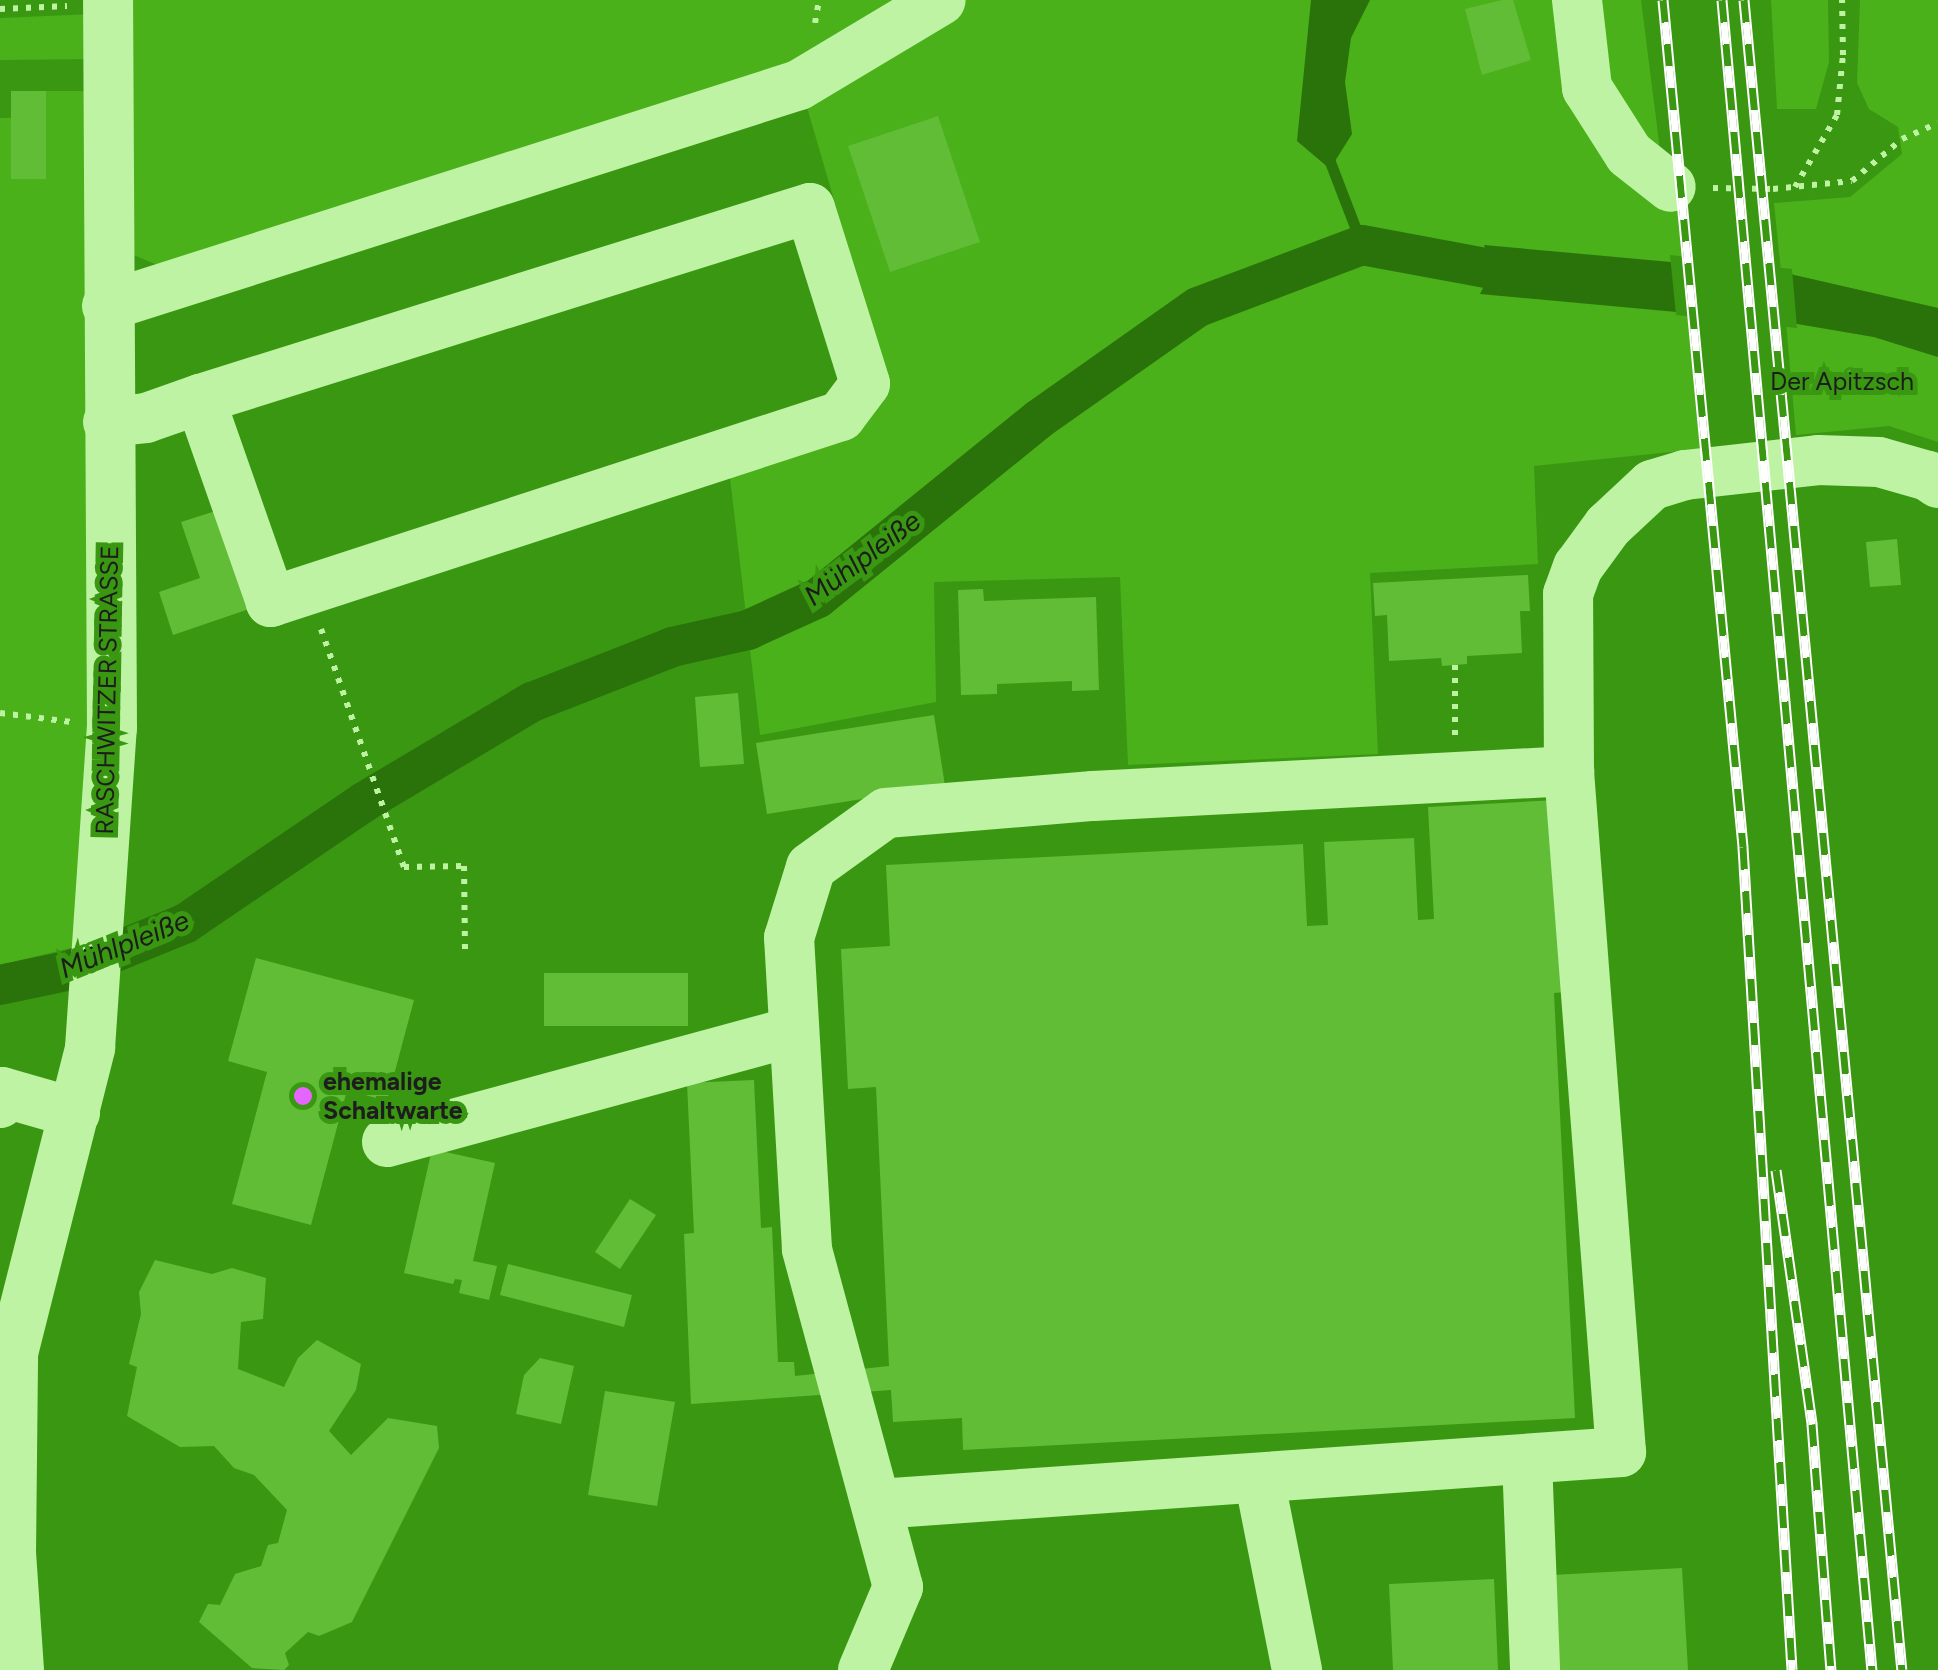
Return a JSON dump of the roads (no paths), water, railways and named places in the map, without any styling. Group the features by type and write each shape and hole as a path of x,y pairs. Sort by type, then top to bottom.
{"street":[{"path":"108,306 800,85 940,0"},
{"path":"1577,0 1587,88 1629,154 1671,187"},
{"name":"RASCHWITZER STRASSE","path":"19,1670 12,1554 14,1353 39,1293 94,1011 112,728 108,2"},
{"path":"108,422 146,418 200,399 810,208 864,384 841,416 271,602 200,399"},
{"path":"878,1504 1621,1452 1570,771 1568,594 1578,567 1608,526 1652,485 1684,475 1818,460 1879,462 1928,476 1938,483"},
{"path":"863,1670 898,1586 806,1249 789,938 811,866 886,813 1570,771"},
{"path":"387,1142 792,1032"},
{"path":"0,1103 2,1092 75,1113"},
{"path":"1527,1458 1535,1670"},
{"path":"1259,1478 1297,1670"}],"waterway":[{"path":"1327,154 1362,245"},
{"name":"Mühlpleiße","path":"0,985 71,970 186,923 364,802 532,702 672,647 748,630 818,598 1039,419 1198,307 1362,245 1492,269 1544,272"}],"railway":[{"path":"1663,0 1743,847 1792,1670"},
{"path":"1722,0 1872,1670"},
{"path":"1744,0 1902,1670"},
{"path":"1776,1170 1812,1424 1831,1670"}],"place":[{"name":"ehemalige Schaltwarte","path":"303,1096"}],"park label":[{"name":"Der Apitzsch","path":"1842,381"}]}
